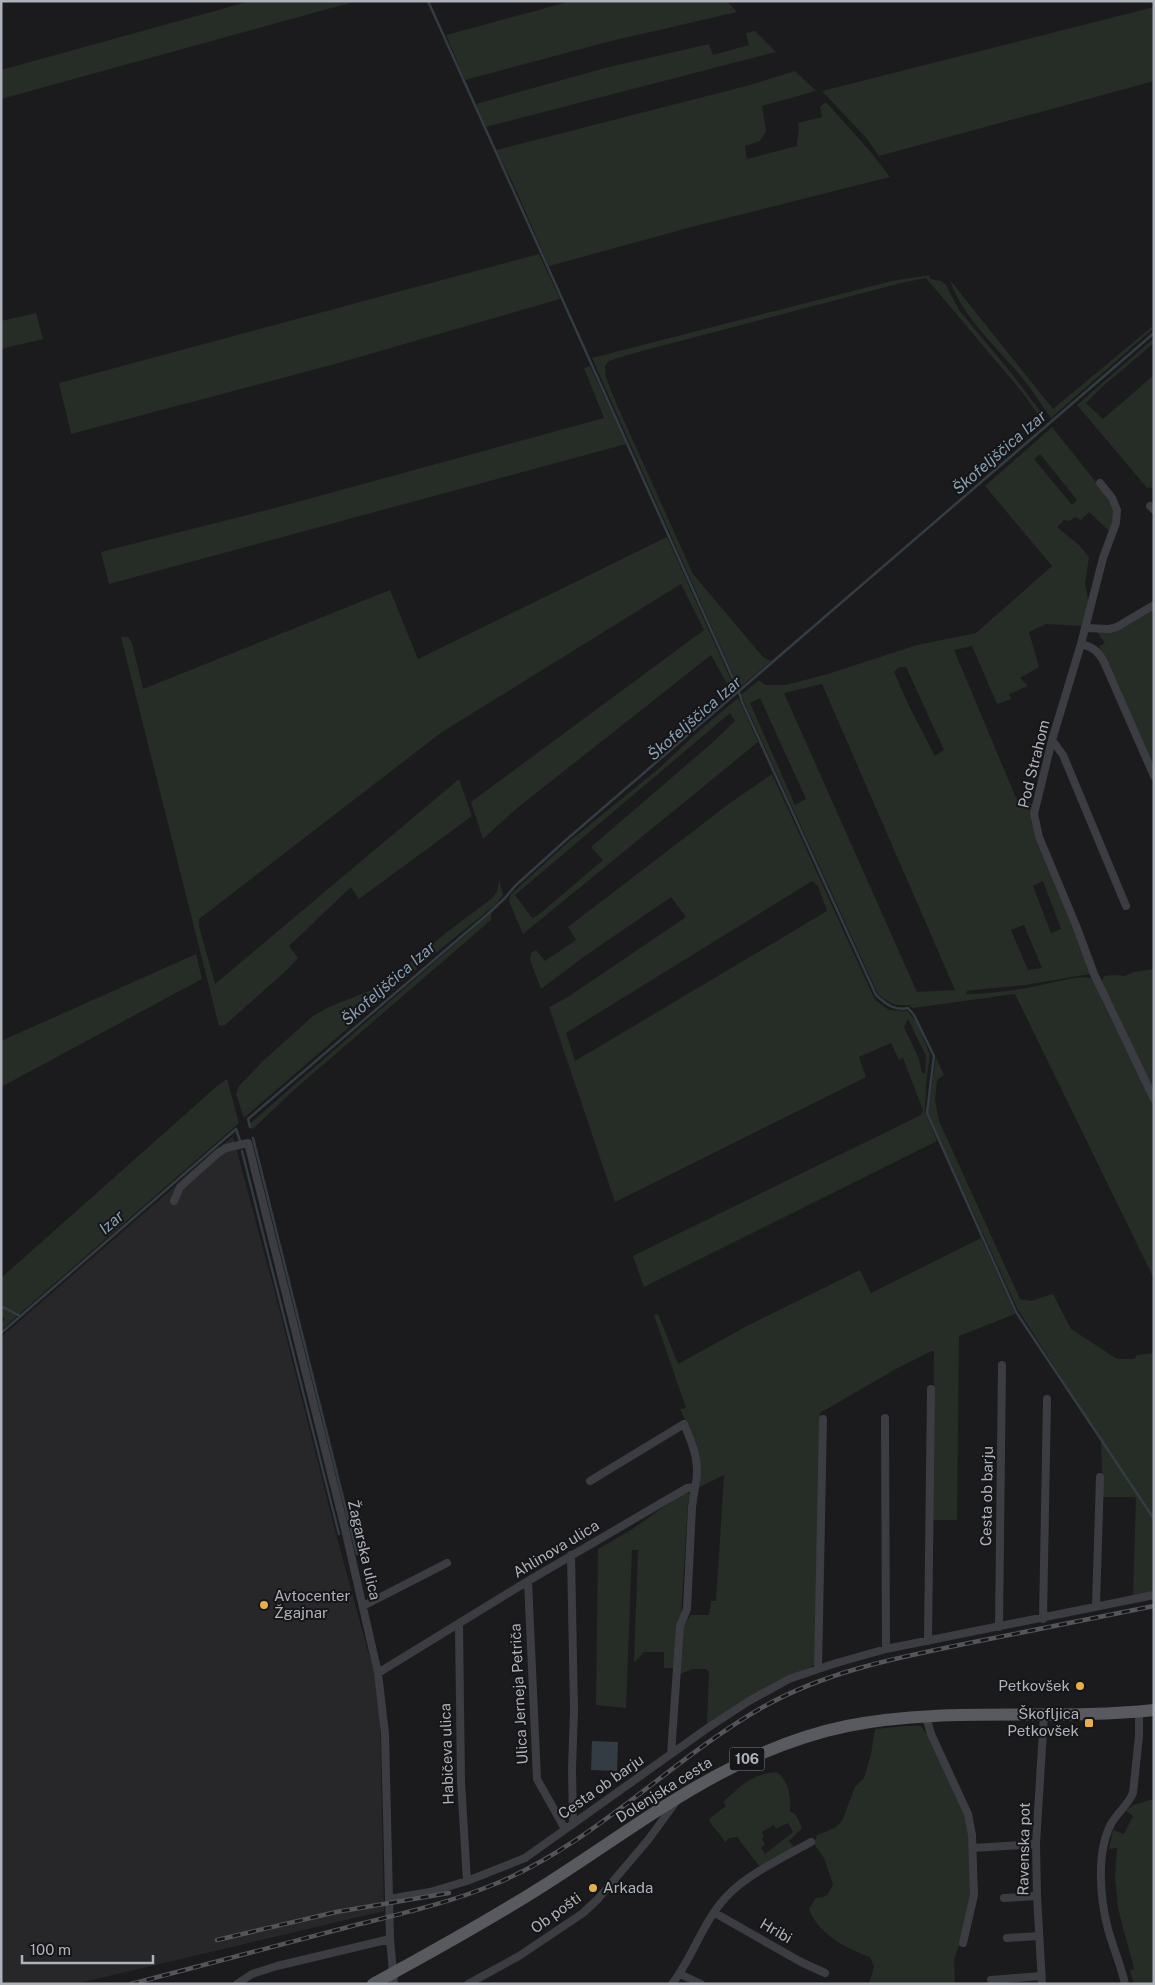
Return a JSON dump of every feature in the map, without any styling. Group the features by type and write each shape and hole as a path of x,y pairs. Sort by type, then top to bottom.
{"main road":[{"name":"Dolenjska cesta","path":"373,1984 394,1978 542,1887 700,1784 750,1757 772,1748 846,1726 885,1720 926,1717 1081,1716 1154,1710"}],"street":[{"name":"Pod Strahom","path":"1100,483 1112,498 1117,510 1116,522 1103,558 1081,644 1052,740 1034,814 1039,838 1078,928 1094,974 1154,1099"},
{"path":"1085,628 1117,628 1154,605"},
{"path":"1081,644 1090,646 1098,652 1104,662 1154,776"},
{"path":"1052,740 1063,755 1126,906"},
{"name":"Žagarska ulica","path":"174,1201 180,1187 218,1153 226,1148 248,1143 364,1606 378,1673 385,1734 388,1899 394,1978"},
{"name":"Cesta ob barju","path":"999,1627 1002,1365"},
{"path":"928,1641 931,1389"},
{"path":"1043,1619 1047,1399"},
{"path":"885,1418 886,1650"},
{"path":"818,1669 823,1419"},
{"path":"590,1481 684,1424 693,1443 698,1461 692,1506 687,1609 680,1626 671,1754"},
{"path":"1096,1606 1100,1477"},
{"name":"Ahlinova ulica","path":"378,1673 459,1625 528,1580 687,1488 695,1487"},
{"path":"571,1555 574,1710 573,1824"},
{"path":"364,1606 447,1563"},
{"name":"Ulica Jerneja Petriča","path":"528,1580 537,1779 565,1830"},
{"name":"Cesta ob barju","path":"388,1899 430,1892 467,1881 525,1858 749,1701 788,1680 818,1669 886,1650 1154,1595"},
{"name":"Habičeva ulica","path":"459,1625 461,1782 467,1881"},
{"path":"1125,1984 1103,1906 1101,1870 1104,1841 1111,1823 1130,1801 1133,1793 1139,1736 1139,1711"},
{"name":"Ravenska pot","path":"1042,1980 1036,1844 1044,1715"},
{"path":"926,1717 931,1734 968,1814 973,1848 974,1895 963,1943"},
{"name":"Ob pošti","path":"468,1984 519,1956 583,1913 648,1840 679,1797"},
{"path":"672,1984 727,1896 744,1883 811,1842"},
{"path":"973,1848 1036,1844"},
{"path":"1004,1898 1037,1896"},
{"name":"Hribi","path":"715,1913 801,1962 825,1973"},
{"path":"1007,1938 1039,1936"},
{"path":"237,1984 252,1974 277,1966 390,1939"},
{"path":"680,1974 701,1984"},
{"path":"482,1976 487,1984"},
{"path":"990,1980 1042,1980"}],"shaded area":[{"path":"251,1 357,1 1,99 1,70"},
{"path":"572,1 727,1 737,12 607,42 465,80 446,35"},
{"path":"1154,7 1154,81 879,156 867,139 822,91"},
{"path":"755,31 776,52 486,127 476,104 609,67 709,44 713,55 749,45 746,33"},
{"path":"795,71 816,91 762,106 766,131 760,141 745,146 747,159 797,146 798,123 822,117 820,107 826,102 870,151 890,177 699,225 549,266 512,181 496,150 750,85"},
{"path":"539,254 560,299 335,364 71,434 59,383"},
{"path":"929,275 930,279 941,281 946,285 959,310 1047,420 1044,423 1022,392 926,278 627,355 609,361 605,366 606,378 617,405 693,574 763,657 771,661 739,688 592,358 892,281"},
{"path":"950,280 1053,409 1154,325 1154,328 1051,418 1023,379 971,319"},
{"path":"36,313 43,339 1,349 1,321"},
{"path":"1154,338 1154,343 1086,403 1103,419 1154,375 1154,490 1150,487 1148,489 1077,405"},
{"path":"590,366 626,444 109,584 101,552 290,504 604,418 584,368"},
{"path":"1052,427 1099,486 1115,511 1110,532 1089,512 1081,520 1075,517 1070,521 1064,520 1057,527 1079,545 1089,557 1085,584 1089,605 1083,626 1046,624 1029,632 1039,667 1020,678 1028,686 1009,694 1011,699 997,704 972,646 954,650 1019,805 1027,802 1032,804 1031,820 1035,838 1091,972 1090,974 1025,985 967,991 966,994 1016,990 1081,977 1094,979 1103,1003 1154,1106 1154,1279 1015,994 913,1008 909,1005 892,1004 878,994 741,695 759,680 765,685 786,685 828,674 917,645 976,633 1052,566 985,486","holes":["1040,454 1077,500 1072,505 1034,459","899,667 906,667 944,750 935,756 894,672","822,684 955,990 917,992 784,693","760,698 806,799 795,805 750,703","1043,881 1061,929 1051,933 1033,886","1024,925 1042,968 1028,970 1011,930"]},
{"path":"667,537 736,691 732,693 711,655 516,809 483,839 471,802 704,630 681,584 442,732 199,919 199,926 215,984 459,779 472,816 359,899 351,887 289,946 298,958 289,968 225,1025 219,1026 121,637 128,637 132,643 143,689 390,590 418,659"},
{"path":"1154,609 1154,768 1117,682 1099,646 1105,643 1097,632 1120,630"},
{"path":"738,698 758,742 523,934 509,901 511,894 567,843 656,771","holes":["730,713 735,721 591,847 603,860 537,916 532,918 515,895"]},
{"path":"772,774 875,1000 889,1010 908,1011 917,1023 930,1055 925,1112 937,1141 644,1287 633,1256 921,1115 923,1110 903,1058 899,1060 891,1043 859,1057 866,1077 615,1202 549,1007 568,997 686,917 671,897 585,956 541,989 530,960 531,953 536,950 545,961 576,940 568,927 730,803","holes":["812,881 818,886 827,911 575,1061 566,1033","908,1019 926,1056 925,1074 922,1073 919,1059 904,1027"]},
{"path":"499,880 503,895 494,906 428,959 244,1118 236,1094 239,1086 263,1061 313,1016 329,1007 382,986 447,932 491,899 497,892"},
{"path":"491,913 491,920 295,1089 253,1129 247,1126"},
{"path":"196,954 202,979 1,1087 1,1041"},
{"path":"1154,969 1154,1092 1101,983 1104,976 1125,976 1134,972"},
{"path":"936,1058 944,1075 937,1080 935,1100 939,1121 1020,1299 1031,1301 1053,1294 1071,1329 1117,1359 1134,1359 1137,1355 1154,1353 1154,1592 1133,1597 1136,1498 1103,1497 1101,1440 1017,1308 928,1113"},
{"path":"227,1079 239,1123 1,1330 1,1325 5,1318 1,1316 1,1278"},
{"path":"233,1136 375,1677 380,1718 384,1911 75,1984 1,1984 1,1337"},
{"path":"981,1238 1015,1314 959,1336 957,1520 932,1520 934,1351 932,1351 894,1370 820,1413 815,1662 813,1666 786,1677 707,1724 709,1672 706,1669 693,1669 680,1674 683,1626 691,1615 709,1615 711,1601 716,1601 724,1475 698,1488 691,1433 680,1409 686,1408 654,1315 658,1314 678,1364 745,1327 860,1270 871,1293"},
{"path":"688,1492 691,1495 688,1502 681,1617 674,1668 664,1668 664,1652 644,1652 634,1663 638,1550 632,1550 626,1708 596,1705 598,1549 631,1530 679,1496"},
{"path":"358,1508 365,1530 354,1535 349,1512"},
{"path":"921,1726 937,1750 968,1817 971,1898 966,1925 954,1960 955,1984 869,1984 874,1967 870,1957 852,1950 826,1933 813,1918 809,1909 816,1898 827,1894 833,1884 824,1858 814,1844 817,1835 835,1828 842,1821 855,1787 864,1778 871,1754 875,1729"},
{"path":"592,1741 618,1742 617,1771 591,1770"},
{"path":"776,1772 784,1780 790,1800 790,1811 796,1815 802,1828 789,1841 794,1847 760,1867 737,1837 729,1838 725,1842 709,1819 726,1806 723,1802 741,1786 753,1778","holes":["788,1823 793,1832 765,1854 761,1848 765,1844 762,1839 764,1836 762,1832 774,1825 776,1829"]},
{"path":"1152,1793 1154,1793 1154,1984 1134,1984 1130,1971 1134,1969 1118,1908 1115,1876 1117,1848 1109,1849 1113,1830 1124,1834 1133,1816 1126,1811 1133,1805 1153,1799"}],"waterway":[{"path":"428,1 742,702 876,995 894,1008 908,1008 914,1015 934,1056 927,1113 1016,1312 1154,1519"},
{"name":"Škofeljščica Izar","path":"250,1127 248,1119 489,913 515,886 566,840 1154,333"},
{"name":"Izar","path":"1,1333 236,1129 240,1141"},
{"path":"253,1138 357,1554"},
{"path":"242,1151 339,1534"},
{"path":"1,1306 20,1316"}],"railway":[{"path":"131,1984 424,1908 495,1884 531,1867 566,1847 729,1728 763,1707 814,1683 893,1659 1154,1606"},
{"path":"217,1940 336,1912 449,1893"}],"place":[{"name":"Avtocenter Žgajnar","path":"264,1605"},
{"name":"Petkovšek","path":"1080,1686"},
{"name":"Škofljica Petkovšek","path":"1089,1723"},
{"name":"Arkada","path":"593,1888"}]}
